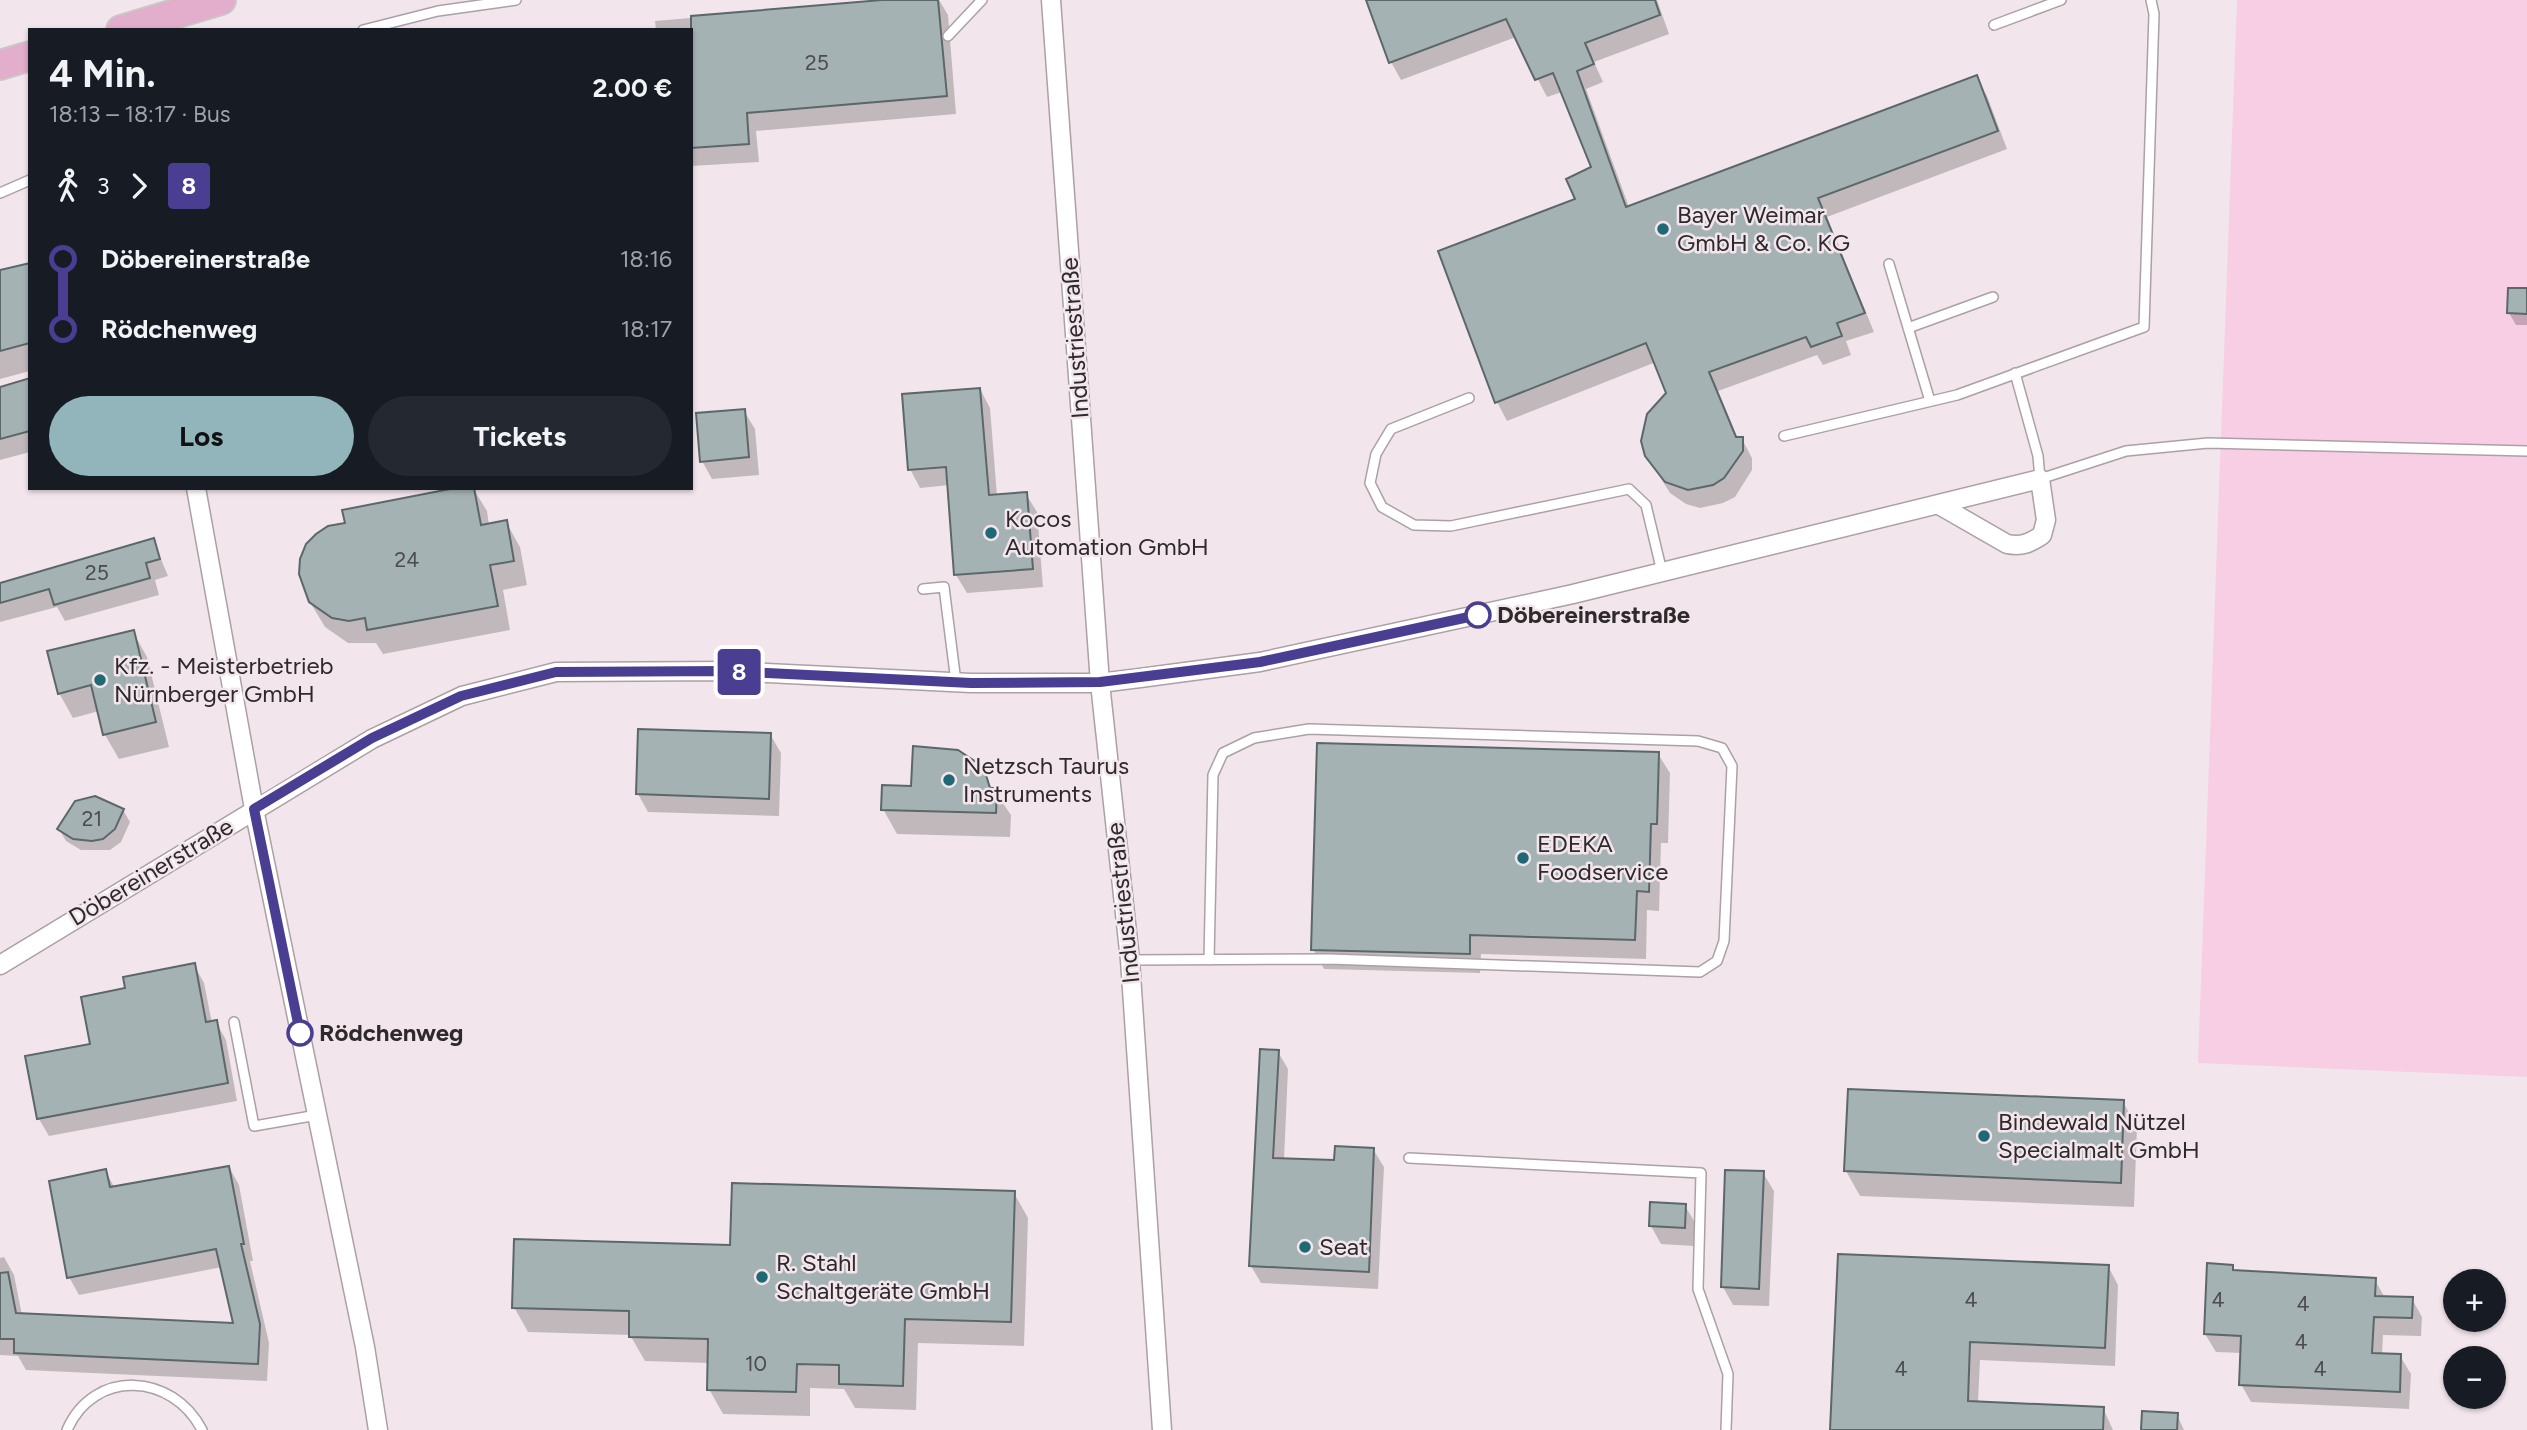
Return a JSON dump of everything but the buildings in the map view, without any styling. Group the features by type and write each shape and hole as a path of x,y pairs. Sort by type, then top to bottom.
{"main road":[{"path":"128,28 221,0"},
{"path":"0,65 28,57"}],"street":[{"name":"Industriestraße","path":"1051,0 1100,682 1130,961 1162,1430"},
{"name":"Döbereinerstraße","path":"0,965 372,738 461,696 556,672 726,671 956,682 1100,682 1260,662 1662,572 2040,479"},
{"path":"1939,505 2007,544 2029,543 2042,535 2046,520 2040,479"},
{"path":"196,490 254,809 365,1348 378,1430"}],"lane":[{"path":"371,28 438,11 516,0"},
{"path":"948,36 982,0"},
{"path":"1994,25 2061,0"},
{"path":"1784,436 1930,401 2144,327 2154,14 2151,0"},
{"path":"0,193 28,181"},
{"path":"1889,264 1930,401"},
{"path":"1909,328 1993,298"},
{"path":"2015,373 2038,456 2040,479 2126,451 2208,443 2527,451"},
{"path":"1468,398 1391,429 1376,454 1370,483 1382,507 1414,525 1451,526 1629,489 1646,505 1662,572"},
{"path":"923,589 944,587 956,682"},
{"path":"1130,961 1329,959 1700,972 1717,961 1724,941 1732,766 1722,748 1699,741 1309,729 1254,738 1223,753 1213,775 1209,960"},
{"path":"234,1022 254,1126 317,1115"},
{"path":"1409,1158 1701,1172 1699,1289 1727,1374 1726,1430"},
{"path":"67,1430 83,1403 94,1395 125,1386 142,1386 171,1396 194,1414 202,1430"}],"shaded area":[{"path":"2237,0 2527,0 2527,1077 2198,1063"}],"bus line":[{"name":"8","path":"300,1033 254,809 372,738 461,696 556,672 637,670 726,671 971,683 1100,682 1260,662 1478,615"}],"place":[{"name":"Bayer Weimar GmbH & Co. KG","path":"1663,229"},
{"name":"Kocos Automation GmbH","path":"991,533"},
{"name":"Döbereinerstraße","path":"1478,615"},
{"name":"Kfz. - Meisterbetrieb Nürnberger GmbH","path":"100,680"},
{"name":"Netzsch Taurus Instruments","path":"949,780"},
{"name":"EDEKA Foodservice","path":"1523,858"},
{"name":"Rödchenweg","path":"300,1033"},
{"name":"Bindewald Nützel Specialmalt GmbH","path":"1984,1136"},
{"name":"Seat","path":"1305,1247"},
{"name":"R. Stahl Schaltgeräte GmbH","path":"762,1277"}]}
